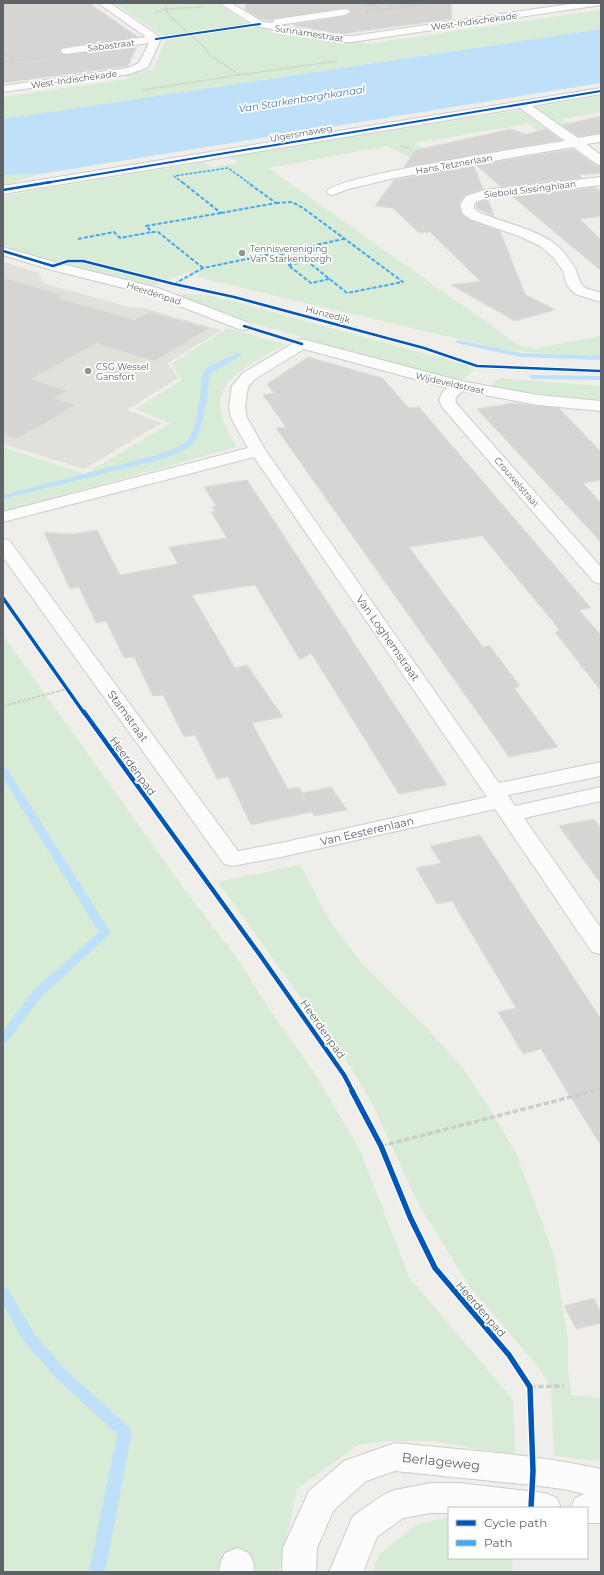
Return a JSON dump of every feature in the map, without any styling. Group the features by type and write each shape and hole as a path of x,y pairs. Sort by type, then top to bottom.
{"street":[{"path":"103,3 156,39"},
{"name":"West-Indischekade","path":"352,39 598,3"},
{"name":"Surinamestraat","path":"225,4 260,24 335,39 352,39"},
{"path":"260,24 345,12"},
{"name":"Sabastraat","path":"66,51 156,39"},
{"name":"West-Indischekade","path":"3,89 130,71 144,65 156,39"},
{"name":"Ulgersmaweg","path":"3,190 601,91"},
{"path":"522,104 601,161"},
{"name":"Hans Tetznerlaan","path":"333,191 344,186 395,174 601,138"},
{"path":"218,155 230,164"},
{"name":"Siebold Sissinghlaan","path":"601,180 485,194 471,199 467,205 468,211 475,216 524,233 545,243 558,254 570,271 574,285 580,291 601,298"},
{"name":"Heerdenpad","path":"3,251 53,266 138,286 244,326"},
{"path":"53,266 65,282 87,289"},
{"path":"117,297 138,286"},
{"name":"Wijdeveldstraat","path":"302,344 460,386 538,400 601,406"},
{"name":"Van Loghemstraat","path":"302,344 249,376 240,386 237,408 239,418 258,451 601,946"},
{"name":"Crouwelstraat","path":"460,386 449,394 447,400 448,404 601,578"},
{"path":"3,517 258,451"},
{"name":"Stamstraat","path":"3,544 232,859"},
{"name":"Van Eesterenlaan","path":"232,859 281,850 501,802 601,769"},
{"name":"Van Eesterenlaan","path":"501,802 601,794"},
{"name":"Berlageweg","path":"299,1572 300,1548 321,1501 355,1471 395,1457 533,1470 601,1484"},
{"path":"346,1572 365,1528 396,1505 431,1498 459,1498 536,1507"},
{"path":"588,1508 601,1508"}],"path":[{"path":"386,3 396,8"},
{"path":"382,10 432,3"},
{"path":"165,9 225,4"},
{"path":"156,39 199,34"},
{"path":"3,62 63,54 66,51"},
{"path":"3,52 15,61"},
{"path":"62,683 72,696"},
{"path":"3,706 67,689"},
{"path":"381,1146 601,1089"},
{"path":"378,1139 384,1153"},
{"path":"526,1381 530,1387 530,1395"},
{"path":"530,1387 564,1386"}],"shaded area":[{"name":"CSG Wessel Gansfort","path":"3,262 39,273 43,283 129,307 143,308 221,330 168,363 178,378 127,410 162,423 84,469 3,444"}],"green space":[{"path":"115,3 216,3 250,25 165,37"},
{"path":"601,10 601,29 3,119 3,97 127,79 127,74 153,69 166,40 254,27 336,43 354,41 367,44"},
{"path":"601,96 601,112 562,119 589,139 581,140 536,107"},
{"name":"Tennisvereniging Van Starkenborgh","path":"520,110 566,143 556,144 528,124 414,143 452,161 427,166 387,146 268,168 520,346 536,348 601,336 601,358 505,350 196,277 201,275 187,272 166,281 75,258 58,263 25,254 3,245 3,196 204,162 212,167 238,163 230,157"},
{"path":"40,174 3,186 3,175"},
{"path":"71,262 82,262 162,282 154,286 64,264"},
{"path":"178,295 205,295 232,301 466,365 474,370 461,381 419,371 235,317"},
{"path":"227,328 286,345 257,360 236,375 222,393 220,402 221,414 225,426 237,447 3,512 3,447 85,474 170,423 135,409 182,380 171,364"},
{"path":"500,378 601,386 601,402 489,387"},
{"path":"3,635 185,890 239,961 267,1006 315,1074 360,1150 409,1277 513,1400 515,1455 433,1441 386,1441 358,1445 297,1489 279,1572 3,1572"},
{"path":"300,865 331,923 361,962 417,1018 462,1067 516,1153 554,1255 568,1339 568,1370 571,1395 601,1398 601,1461 554,1456 551,1388 540,1369 470,1287 419,1205 373,1105 350,1066 218,882"},
{"path":"448,1517 448,1559 513,1559 512,1572 372,1572 379,1555 417,1524"}],"water":[{"name":"Van Starkenborghkanaal","path":"601,29 601,83 40,174 3,175 3,119"}],"building":[{"path":"3,3 89,3 138,37 61,48 60,52 62,54 66,55 137,46 128,66 3,83"},
{"path":"246,3 451,3 452,19 341,34 291,25 345,16 351,12 349,9 345,8 277,18 272,19 272,21 261,19 245,10"},
{"path":"601,116 601,133 578,136 562,125"},
{"path":"510,129 526,134 546,129 561,140 403,168 416,150"},
{"path":"573,149 596,165 601,166 601,173 579,175 582,178 501,187 476,165"},
{"path":"474,166 483,189 465,195 459,204 462,214 470,220 500,231 525,294 555,310 515,321 451,285 480,281 430,232 419,233 393,208 375,206 394,180"},
{"path":"595,187 601,192 601,216 580,219 601,240 601,271 513,197"},
{"path":"488,199 494,216 476,208 477,203"},
{"path":"3,278 63,295 58,298 134,320 149,312 209,328 154,361 96,343 31,379 67,391 54,398 76,405 17,439 3,434"},
{"path":"308,357 382,378 409,408 419,407 591,608 579,610 601,635 601,691 555,632 559,631 555,624 482,536 409,547 483,647 489,645 520,686 514,688 558,747 509,757 276,428 286,427 263,395 274,393 267,384"},
{"path":"513,403 559,408 601,452 601,480 583,483 601,503 601,542 477,409"},
{"path":"247,480 447,785 399,794 311,653 300,660 255,585 192,595 235,668 247,665 283,717 252,723 288,789 299,787 312,812 251,825 228,777 217,779 195,735 184,737 163,695 153,696 134,657 124,658 106,621 96,623 79,587 70,589 44,532 72,534 97,530 120,575 178,564 169,547 227,538 211,512 215,512 212,507 216,506 204,487"},
{"path":"331,787 347,810 314,816 302,793"},
{"path":"594,819 601,829 601,884 559,826"},
{"path":"480,835 601,1019 601,1146 541,1049 523,1054 498,1012 516,1008 452,901 437,904 416,868 441,863 430,846"},
{"path":"594,1298 601,1313 601,1323 576,1329 564,1306"}],"waterway":[{"path":"458,342 521,355 601,358"},
{"path":"3,497 160,457 184,446 191,441 194,436 201,409 207,373 211,369 238,355"},
{"path":"533,377 601,378"},
{"path":"3,770 105,933 38,993 3,1039"},
{"path":"3,1293 30,1339 62,1375 125,1432 97,1572"}],"marked path":[{"path":"203,268 158,232 152,232 146,226 276,203 228,168 174,176 221,213"},
{"path":"276,203 292,202 303,208 403,282 347,293 307,261 294,264 280,253"},
{"path":"78,239 114,232 120,238 152,232"},
{"path":"174,284 203,268 344,239"},
{"path":"292,264 288,265 311,283 329,279"}],"cycle path":[{"path":"156,39 260,24"},
{"path":"3,190 601,91"},
{"name":"Hunzedijk","path":"3,251 53,266 68,261 83,261 174,284 234,297 424,348 477,366 601,371"},
{"path":"244,326 302,344"},
{"path":"3,598 67,689 260,955 344,1075 381,1146 410,1217 435,1268 509,1355 530,1387 533,1471 531,1507"}],"place":[{"name":"Tennisvereniging Van Starkenborgh","path":"242,253"},
{"name":"CSG Wessel Gansfort","path":"88,371"}]}
